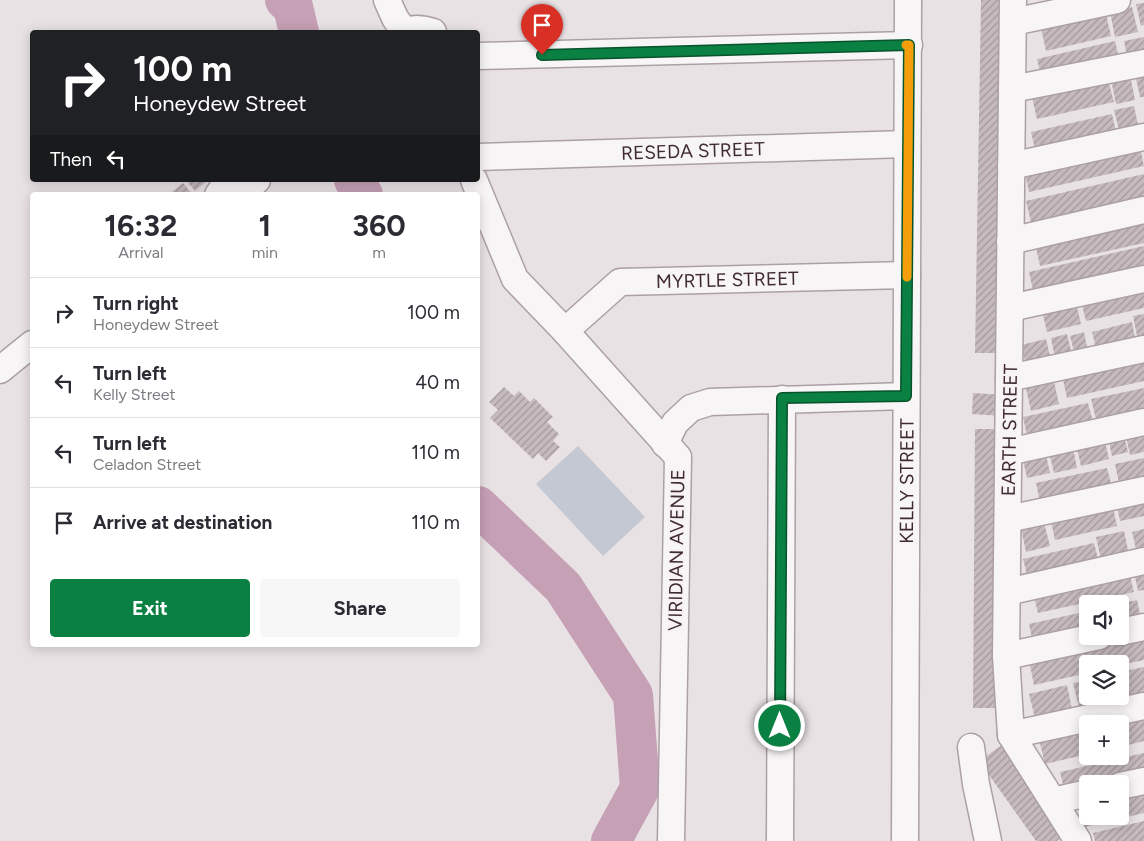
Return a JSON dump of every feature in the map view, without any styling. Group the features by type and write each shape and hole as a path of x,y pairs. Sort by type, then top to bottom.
{"street":[{"path":"387,0 401,30"},
{"name":"KELLY STREET","path":"905,841 908,0"},
{"path":"1013,11 1117,0"},
{"name":"EARTH STREET","path":"1013,11 1006,656 1011,735 1078,841"},
{"path":"480,56 909,45"},
{"path":"1012,89 1144,63"},
{"path":"1011,166 1144,137"},
{"name":"RESEDA STREET","path":"480,157 907,144"},
{"path":"244,192 255,182"},
{"name":"VIRIDIAN AVENUE","path":"480,194 515,279 565,330 678,457 671,841"},
{"path":"1010,241 1144,210"},
{"name":"MYRTLE STREET","path":"565,330 620,282 907,275"},
{"path":"1010,308 1144,279"},
{"path":"0,370 30,346"},
{"path":"1009,378 1144,349"},
{"path":"665,444 675,423 691,408 710,402 782,398 906,396"},
{"path":"780,841 782,398"},
{"path":"1008,452 1144,422"},
{"path":"1008,520 1144,490"},
{"path":"1007,592 1144,561"},
{"path":"1129,630 1144,627"},
{"path":"1006,656 1079,640"},
{"path":"1011,735 1144,706"},
{"path":"971,747 976,784 988,841"},
{"path":"1129,784 1144,781"},
{"path":"1052,801 1079,795"}],"shaded area":[{"path":"578,446 645,517 603,556 536,484"}],"building":[{"path":"981,0 1006,0 1001,353 975,353"},
{"path":"1144,3 1144,25 1141,26 1136,4"},
{"path":"1132,7 1138,32 1115,37 1110,12"},
{"path":"1106,14 1111,36 1046,51 1041,28"},
{"path":"1144,37 1144,57 1128,61 1124,41"},
{"path":"1115,41 1120,63 1042,80 1037,59"},
{"path":"1144,72 1144,97 1140,97 1135,74"},
{"path":"1130,75 1135,100 1116,104 1111,79"},
{"path":"1108,80 1114,102 1037,119 1032,97"},
{"path":"1134,106 1140,134 1121,138 1114,110"},
{"path":"1112,114 1117,136 1036,154 1031,132"},
{"path":"1139,142 1144,166 1029,192 1024,168"},
{"path":"1144,174 1144,201 1032,226 1026,201"},
{"path":"188,182 206,182 195,191"},
{"path":"183,183 190,192 172,192"},
{"path":"1144,214 1144,243 1040,266 1034,239"},
{"path":"1144,246 1144,274 1035,299 1029,272"},
{"path":"1144,287 1144,308 1086,321 1081,301"},
{"path":"1076,303 1081,324 1047,332 1042,311"},
{"path":"1144,314 1144,345 1139,346 1133,316"},
{"path":"1132,322 1136,343 1097,352 1092,332"},
{"path":"1084,332 1089,357 1076,359 1070,336"},
{"path":"1067,334 1073,359 1056,363 1051,338"},
{"path":"1046,339 1052,365 1027,370 1021,345"},
{"path":"1144,357 1144,381 1067,398 1062,375"},
{"path":"1053,377 1059,404 1031,411 1025,384"},
{"path":"504,387 514,396 519,391 530,402 534,398 553,417 547,422 559,434 553,441 560,447 546,461 538,453 533,459 490,418 498,410 489,402"},
{"path":"1144,388 1144,413 1097,423 1091,399"},
{"path":"973,393 1004,395 1003,416 972,414"},
{"path":"1088,403 1094,426 1028,440 1023,417"},
{"path":"1144,427 1144,452 1130,455 1125,431"},
{"path":"975,429 1004,429 1002,708 973,708"},
{"path":"1123,433 1128,452 1112,456 1108,436"},
{"path":"1104,438 1109,459 1081,466 1076,444"},
{"path":"1072,443 1077,468 1054,473 1048,448"},
{"path":"1045,450 1050,473 1027,478 1022,455"},
{"path":"1144,458 1144,483 1120,488 1115,464"},
{"path":"1107,468 1113,491 1041,507 1036,483"},
{"path":"1144,495 1144,516 1120,521 1116,501"},
{"path":"1112,503 1117,526 1055,540 1050,517"},
{"path":"1044,523 1050,546 1026,552 1021,528"},
{"path":"1144,529 1144,552 1137,553 1132,532"},
{"path":"1124,531 1130,559 1102,565 1096,537"},
{"path":"1094,543 1099,563 1028,579 1023,559"},
{"path":"1144,570 1144,590 1138,591 1134,572"},
{"path":"1129,572 1134,592 1120,595 1079,595 1079,604 1038,613 1033,593"},
{"path":"1137,600 1142,623 1129,626 1129,602"},
{"path":"1079,613 1079,637 1034,647 1029,624"},
{"path":"1144,634 1144,660 1129,663 1129,655 1079,655 1079,675 1034,685 1029,660 1095,645 1129,645 1129,637"},
{"path":"1144,667 1144,693 1129,696 1129,670"},
{"path":"1079,682 1079,705 1092,705 1079,708 1073,683"},
{"path":"1067,685 1073,714 1036,722 1029,694"},
{"path":"1144,719 1144,741 1129,745 1129,723"},
{"path":"1079,734 1079,756 1045,764 1040,743"},
{"path":"1005,743 1068,833 1057,841 1036,841 979,761"},
{"path":"1144,753 1144,775 1129,779 1129,775 1079,775 1079,788 1065,793 1060,772 1091,765 1129,765 1129,756"},
{"path":"1144,786 1144,813 1129,817 1129,790"},
{"path":"1144,821 1144,841 1095,841 1093,833"}],"waterway":[{"path":"285,0 293,7 299,30"},
{"path":"355,182 361,192"},
{"path":"480,508 563,587 633,695 640,788 611,841"}],"slow traffic":[{"path":"906,45 909,45 907,277"}],"route":[{"path":"542,55 909,45 906,396 782,398 780,726"}]}
